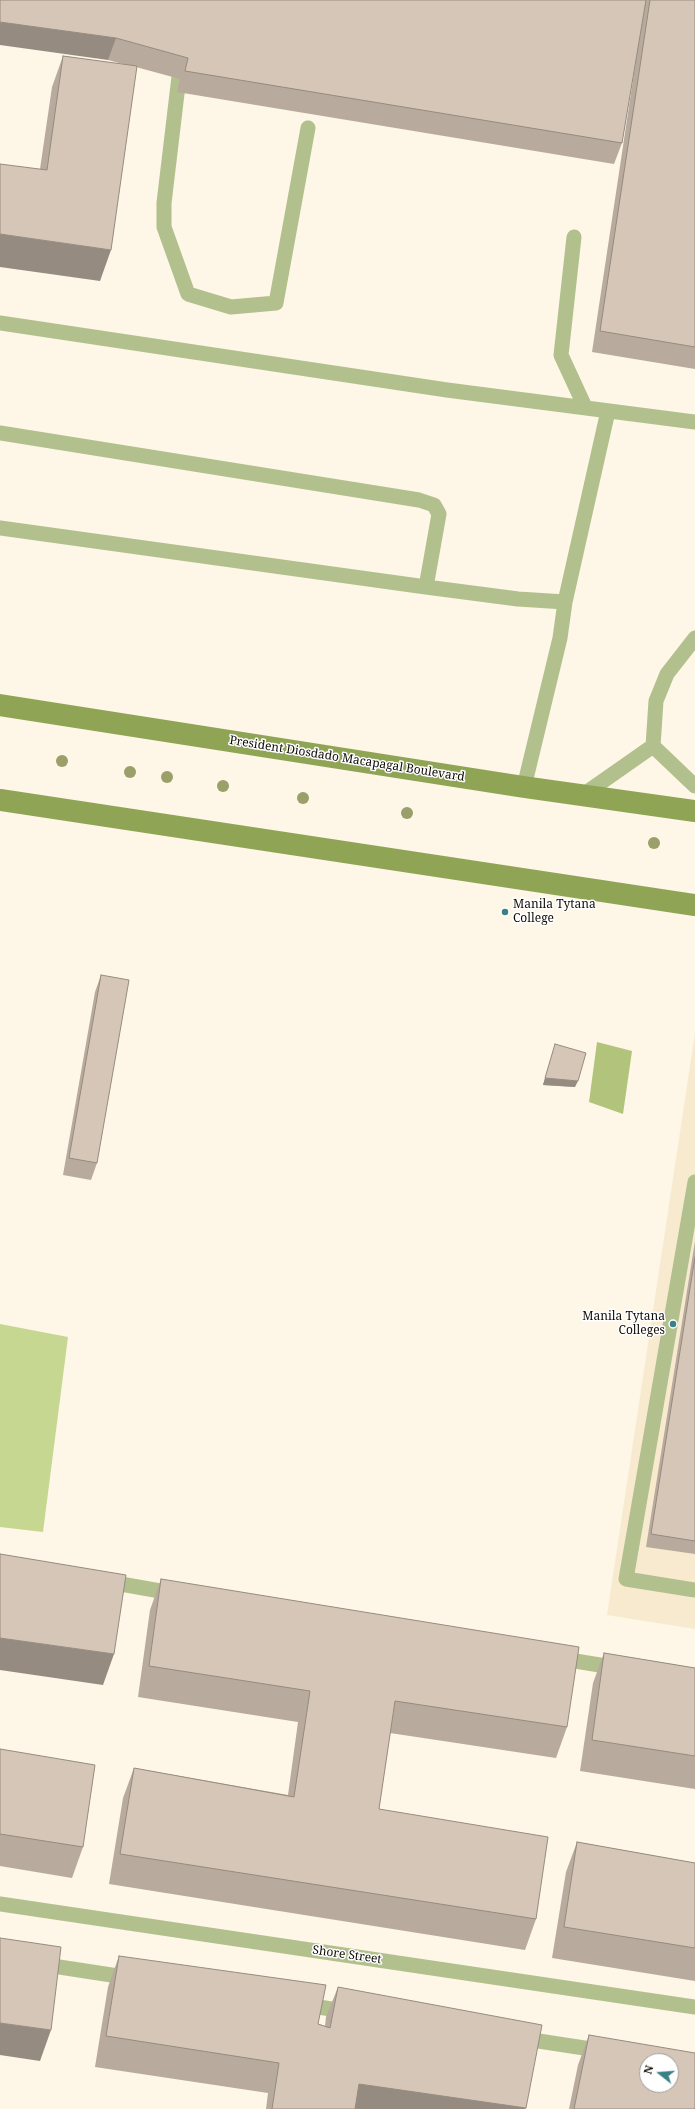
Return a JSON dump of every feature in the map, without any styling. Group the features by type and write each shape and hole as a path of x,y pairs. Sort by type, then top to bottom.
{"main road":[{"name":"President Diosdado Macapagal Boulevard","path":"0,705 524,787 695,811"},
{"path":"0,800 695,905"}],"lane":[{"path":"183,45 164,203 164,227 188,294 231,307 276,303 308,128"},
{"path":"574,237 561,355 584,407"},
{"path":"0,323 447,390 695,422"},
{"path":"524,787 560,638 565,602 608,411"},
{"path":"0,433 419,500 434,505 439,514 426,587"},
{"path":"0,528 426,587 518,599 565,602"},
{"path":"653,746 656,701 667,674 695,638"},
{"path":"653,746 695,786"},
{"path":"583,795 653,746"},
{"path":"695,1182 626,1579 695,1590"},
{"path":"86,1578 195,1597"},
{"path":"547,1656 632,1670"},
{"name":"Shore Street","path":"0,1904 695,2007"},
{"path":"0,1958 141,1980"},
{"path":"283,2002 361,2014"},
{"path":"503,2036 621,2054"}],"shaded area":[{"name":"Manila Tytana Colleges","path":"695,1033 695,1629 607,1615"}],"green space":[{"path":"597,1042 632,1051 623,1114 589,1102"},
{"path":"0,1324 68,1337 43,1532 0,1527"}],"building":[{"path":"0,0 646,0 622,143 185,71 188,58 116,38 0,22"},
{"path":"650,0 695,0 695,347 600,331"},
{"path":"63,56 137,66 111,250 0,234 0,164 47,170"},
{"path":"101,975 129,980 97,1163 69,1158"},
{"path":"555,1044 586,1053 578,1081 545,1078"},
{"path":"695,1257 695,1541 651,1534"},
{"path":"0,1554 126,1575 114,1654 0,1638"},
{"path":"161,1579 579,1647 567,1727 395,1701 379,1809 548,1837 536,1919 120,1854 134,1768 294,1797 310,1691 149,1666"},
{"path":"604,1653 695,1668 695,1756 592,1740"},
{"path":"0,1749 95,1765 83,1847 0,1834"},
{"path":"577,1842 695,1863 695,1948 564,1927"},
{"path":"0,1938 61,1947 51,2030 0,2023"},
{"path":"119,1956 326,1985 318,2024 330,2028 338,1987 542,2025 526,2108 359,2084 355,2109 272,2109 279,2063 106,2036"},
{"path":"589,2035 695,2053 695,2109 574,2109"}],"place":[{"name":"Manila Tytana College","path":"505,912"},
{"name":"Manila Tytana Colleges","path":"673,1324"}]}
